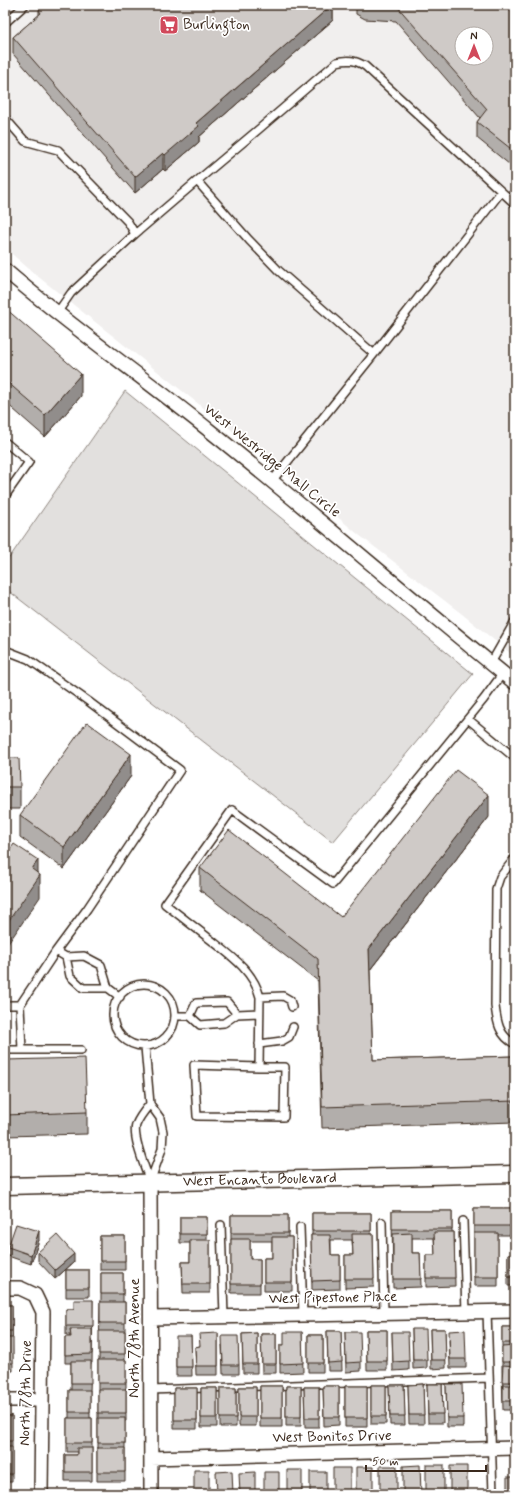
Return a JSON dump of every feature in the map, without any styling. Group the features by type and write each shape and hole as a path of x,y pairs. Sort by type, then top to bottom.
{"street":[{"name":"West Westridge Mall Circle","path":"5,270 57,314 176,404 272,481 515,683"},
{"name":"West Encanto Boulevard","path":"5,1186 515,1174"},
{"name":"North 78th Avenue","path":"150,1182 151,1494"},
{"name":"North 78th Drive","path":"5,1288 20,1288 35,1295 43,1312 42,1494"},
{"name":"West Pipestone Place","path":"151,1318 515,1311"},
{"path":"5,1400 42,1400"},
{"name":"West Bonitos Drive","path":"151,1458 515,1448"}],"lane":[{"path":"5,23 25,5"},
{"path":"57,314 71,293 135,234 336,62 346,60 357,62 365,66 515,204"},
{"path":"5,118 25,141 58,150 128,222 135,234"},
{"path":"197,181 249,240 279,271 374,354"},
{"path":"272,481 501,192"},
{"path":"5,442 29,462 5,496"},
{"path":"490,663 515,621"},
{"path":"5,650 28,659 88,701 180,770 87,909 56,951 20,1005 22,1050"},
{"path":"259,1067 260,997 258,987 234,958 165,904 232,810 333,884 468,719 503,673"},
{"path":"468,719 515,758"},
{"path":"515,858 500,877 496,889 495,1006 497,1022 502,1033 510,1042 515,1044"},
{"path":"56,951 66,957 84,956 101,965 108,988 120,997"},
{"path":"66,957 70,976 83,988 108,988"},
{"path":"142,985 152,986 162,990 169,997 174,1006 175,1016 169,1034 161,1041 145,1047 132,1044 123,1038 117,1030 114,1020 114,1010 124,992 132,987 142,985"},
{"path":"260,997 283,996 290,1000 292,1007"},
{"path":"190,1016 196,1003 210,1002 227,1002 237,1014"},
{"path":"5,1005 20,1005"},
{"path":"175,1016 190,1016 200,1025 224,1023 237,1014 259,1013"},
{"path":"259,1044 282,1041 289,1037 292,1027"},
{"path":"145,1047 150,1104 160,1118 163,1132 162,1149 150,1182"},
{"path":"5,1050 81,1050"},
{"path":"194,1065 259,1067 284,1067 284,1117 198,1116 194,1065"},
{"path":"150,1104 143,1112 136,1126 138,1148 150,1182"},
{"path":"463,1221 466,1312"},
{"path":"382,1222 384,1313"},
{"path":"221,1225 224,1316"},
{"path":"300,1227 303,1315"},
{"path":"487,1311 493,1494"},
{"path":"151,1390 489,1378"}],"shaded area":[{"path":"5,5 515,5 515,657 462,614 359,535 268,459 36,275 5,248"},
{"path":"125,391 473,674 333,842 5,588 5,564"}],"building":[{"path":"45,5 332,5 196,123 199,126 165,155 163,153 135,177 13,37 41,13 39,10"},
{"path":"396,5 515,5 515,152 477,122 487,109"},
{"path":"5,308 81,374 45,415 5,380"},
{"path":"87,722 131,754 64,847 20,815"},
{"path":"5,758 19,758 20,787 5,787"},
{"path":"456,770 489,795 369,949 373,1060 515,1056 515,1101 322,1107 318,959 200,868 229,830 341,917"},
{"path":"14,844 38,860 32,869 40,875 5,926 5,857"},
{"path":"85,1058 87,1112 5,1115 5,1060"},
{"path":"474,1208 515,1208 515,1226 474,1226"},
{"path":"392,1211 452,1211 452,1229 392,1229"},
{"path":"312,1213 371,1213 371,1231 312,1231"},
{"path":"231,1215 288,1215 288,1233 231,1233"},
{"path":"180,1217 207,1217 207,1234 180,1234"},
{"path":"16,1224 39,1231 31,1255 8,1247"},
{"path":"434,1232 454,1232 455,1278 426,1278 426,1255 435,1255"},
{"path":"412,1233 412,1253 420,1253 421,1279 393,1279 393,1234"},
{"path":"474,1233 498,1233 498,1277 474,1277"},
{"path":"352,1234 373,1234 374,1279 345,1279 345,1255 353,1255"},
{"path":"57,1235 74,1254 55,1270 38,1252"},
{"path":"311,1235 330,1235 331,1255 340,1255 340,1280 312,1281"},
{"path":"100,1236 125,1236 125,1261 100,1261"},
{"path":"272,1237 292,1237 292,1282 264,1282 264,1258 272,1258"},
{"path":"231,1239 250,1239 250,1259 260,1259 260,1284 231,1284"},
{"path":"190,1240 210,1240 210,1284 183,1284 182,1262 190,1262"},
{"path":"508,1254 515,1254 515,1277 508,1277"},
{"path":"66,1270 89,1270 89,1288 66,1288"},
{"path":"101,1273 123,1273 123,1294 101,1294"},
{"path":"74,1300 93,1300 93,1326 66,1326 66,1309 74,1309"},
{"path":"100,1302 125,1302 125,1323 100,1323"},
{"path":"5,1305 12,1305 12,1331 5,1331"},
{"path":"502,1327 515,1327 515,1343 502,1343"},
{"path":"70,1329 92,1329 92,1354 65,1355 65,1337 71,1337"},
{"path":"412,1329 426,1329 427,1360 413,1360"},
{"path":"430,1329 445,1329 446,1360 431,1360"},
{"path":"366,1330 387,1330 387,1361 367,1361"},
{"path":"465,1330 466,1359 450,1359 449,1331"},
{"path":"99,1331 125,1331 125,1354 99,1354"},
{"path":"327,1331 341,1331 342,1362 328,1363"},
{"path":"284,1332 302,1332 303,1363 280,1364 280,1345 284,1345"},
{"path":"345,1332 360,1332 361,1362 346,1363"},
{"path":"392,1332 408,1332 409,1361 393,1362"},
{"path":"218,1333 218,1366 196,1366 195,1347 200,1346 199,1334"},
{"path":"257,1333 257,1364 243,1364 242,1334"},
{"path":"261,1334 276,1334 276,1364 262,1364"},
{"path":"308,1335 323,1335 323,1363 308,1363"},
{"path":"176,1336 191,1336 192,1367 176,1367"},
{"path":"222,1336 238,1336 239,1365 223,1365"},
{"path":"5,1338 13,1338 13,1363 5,1363"},
{"path":"515,1346 515,1362 502,1362 502,1347"},
{"path":"98,1360 126,1360 126,1383 98,1383"},
{"path":"71,1361 91,1361 91,1383 71,1383"},
{"path":"503,1365 515,1366 515,1382 502,1382"},
{"path":"423,1384 424,1415 409,1415 408,1385"},
{"path":"427,1384 442,1384 443,1414 428,1414"},
{"path":"446,1384 462,1384 463,1418 447,1418"},
{"path":"371,1385 386,1385 386,1416 371,1416"},
{"path":"389,1385 404,1385 405,1416 390,1416"},
{"path":"503,1385 515,1385 515,1401 503,1401"},
{"path":"260,1386 282,1386 282,1418 260,1418"},
{"path":"286,1386 301,1386 301,1417 286,1417"},
{"path":"323,1386 339,1386 339,1417 324,1417"},
{"path":"345,1386 367,1386 367,1418 345,1418"},
{"path":"239,1387 256,1387 256,1417 239,1417"},
{"path":"304,1387 319,1387 319,1418 305,1418"},
{"path":"174,1388 197,1388 197,1420 174,1420"},
{"path":"201,1388 217,1388 217,1418 201,1418"},
{"path":"220,1388 236,1388 236,1418 220,1418"},
{"path":"98,1389 126,1389 126,1413 98,1413"},
{"path":"69,1390 90,1390 90,1412 69,1412"},
{"path":"5,1416 12,1416 12,1441 5,1441"},
{"path":"67,1418 92,1418 92,1443 67,1443"},
{"path":"98,1418 125,1418 125,1443 98,1443"},
{"path":"5,1447 12,1447 12,1474 5,1474"},
{"path":"77,1448 92,1448 92,1472 65,1472 65,1455 77,1455"},
{"path":"97,1448 125,1448 125,1472 97,1472"},
{"path":"420,1465 421,1494 403,1494 403,1466"},
{"path":"426,1465 444,1465 444,1494 426,1494"},
{"path":"380,1466 397,1466 397,1494 380,1494"},
{"path":"450,1466 467,1466 467,1494 450,1494"},
{"path":"356,1467 373,1467 373,1494 356,1494"},
{"path":"333,1468 350,1468 350,1494 333,1494"},
{"path":"194,1470 209,1470 209,1494 194,1494"},
{"path":"287,1470 302,1470 302,1494 287,1494"},
{"path":"232,1471 233,1494 217,1494 216,1472"},
{"path":"255,1472 255,1494 240,1494 239,1473"},
{"path":"264,1472 279,1472 279,1494 264,1494"},
{"path":"310,1472 326,1472 326,1494 310,1494"},
{"path":"507,1477 515,1477 515,1494 507,1494"}],"place":[{"name":"Burlington","path":"169,25"}]}
